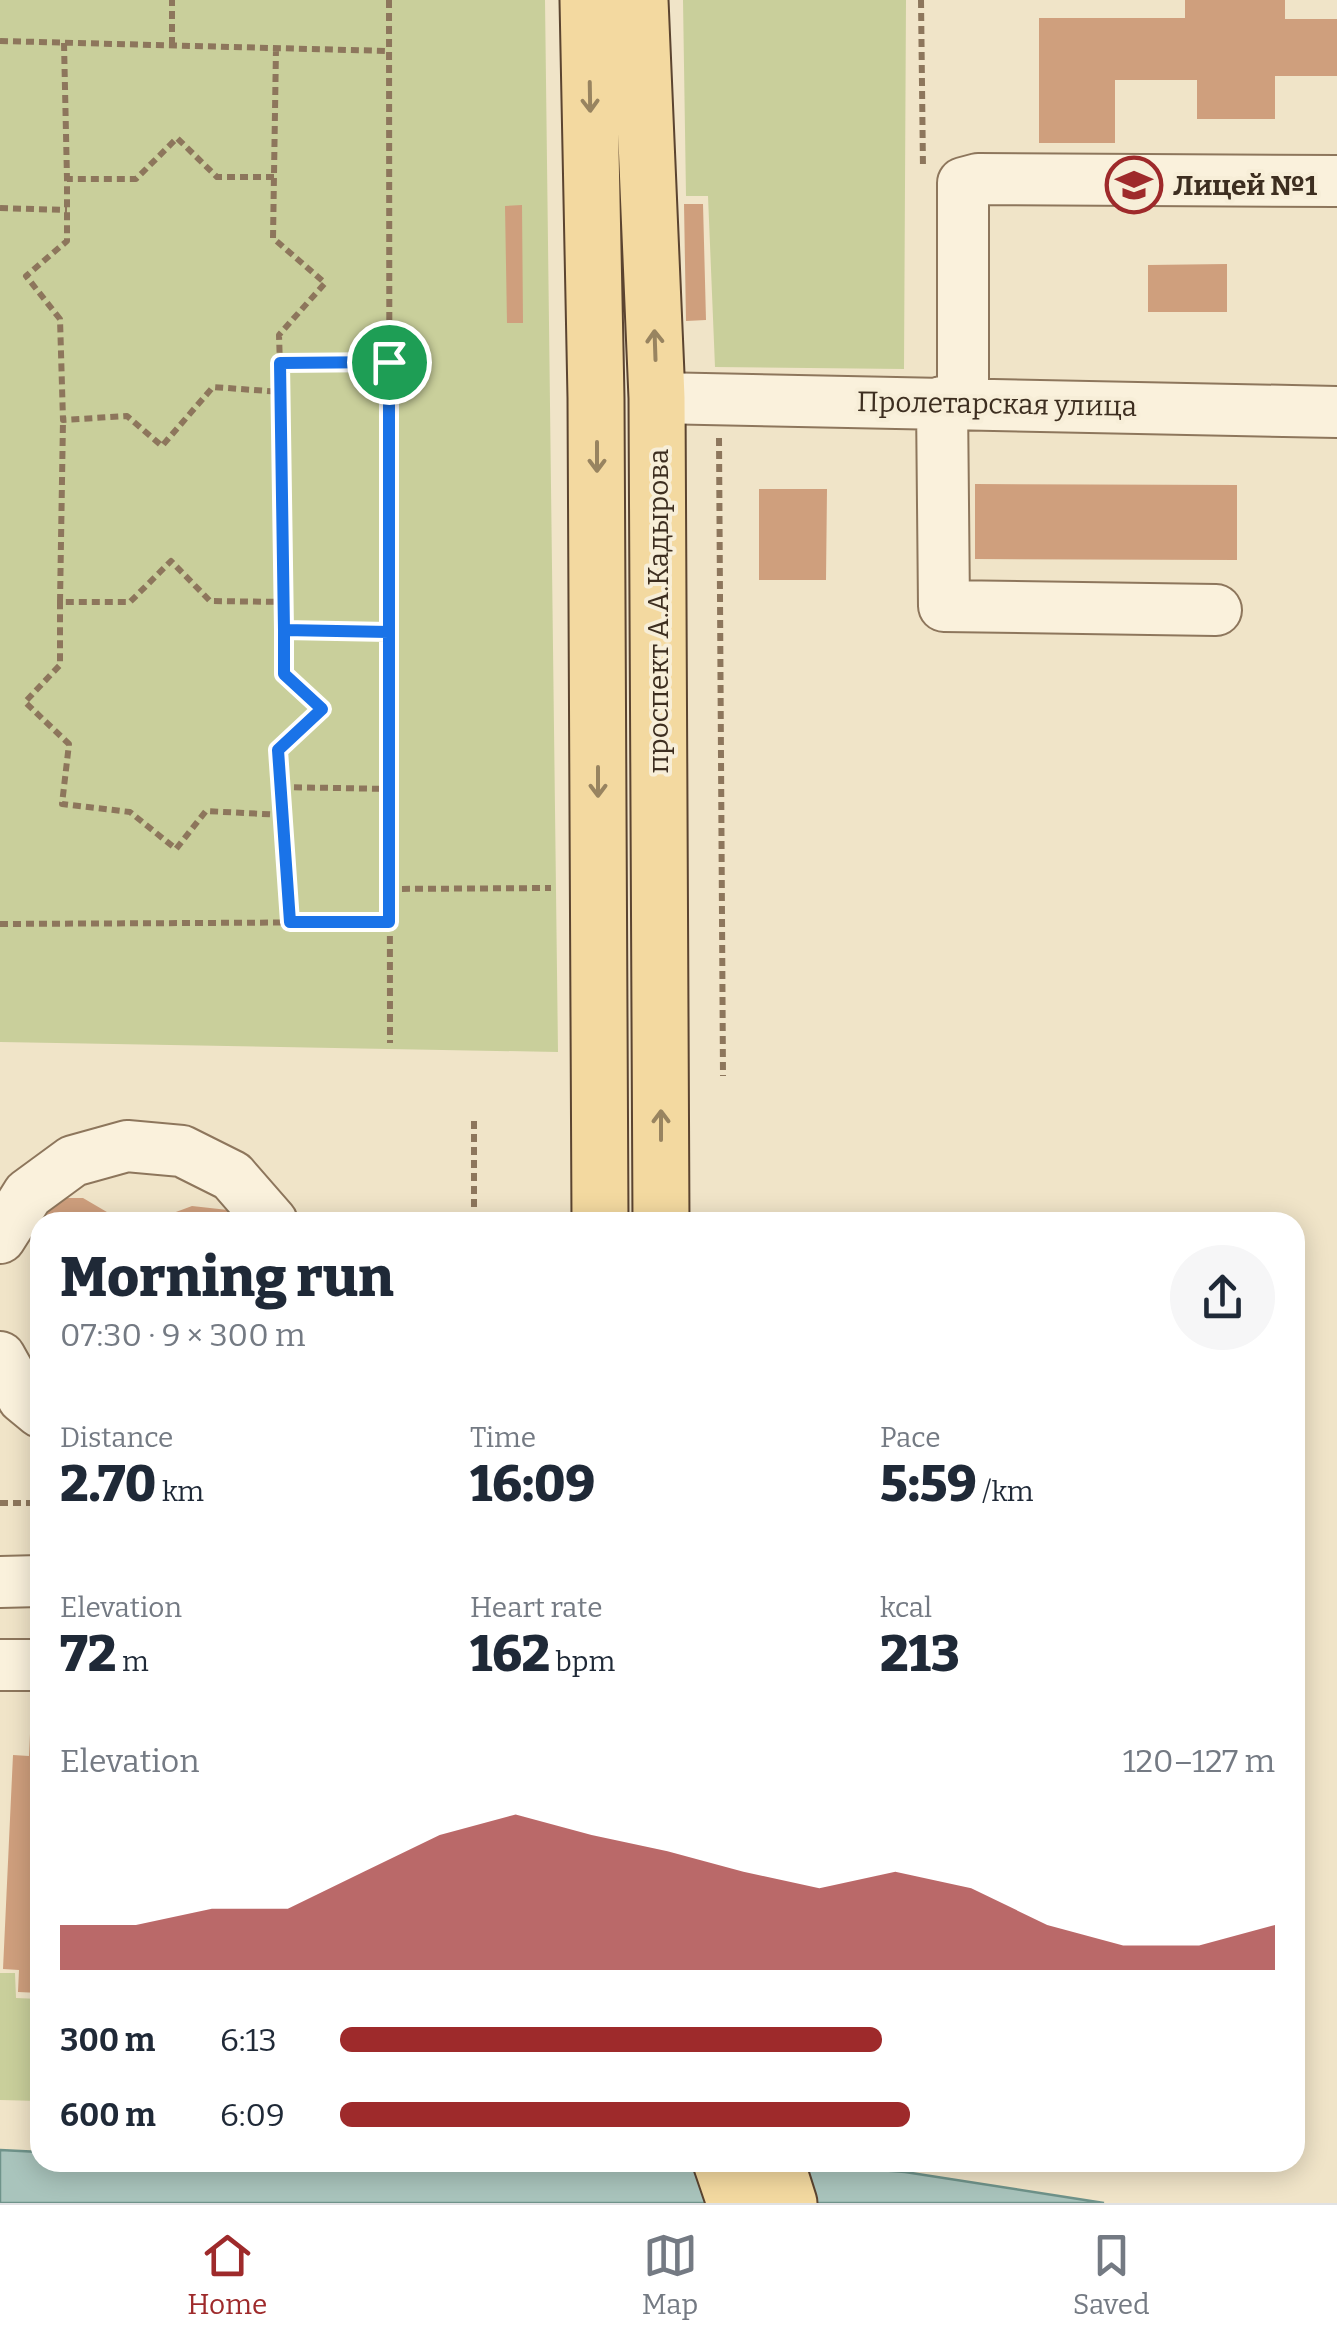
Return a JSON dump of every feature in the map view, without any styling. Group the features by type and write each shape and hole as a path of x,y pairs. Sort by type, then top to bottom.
{"main road":[{"path":"588,0 596,417 600,1212"},
{"name":"проспект А.А.Кадырова","path":"640,0 657,398 661,1212"},
{"path":"724,2172 734,2203"},
{"path":"779,2172 789,2203"}],"street":[{"path":"1216,610 944,606 962,183 978,178 1337,182"},
{"name":"Пролетарская улица","path":"657,398 1337,412"},
{"path":"0,1238 28,1194 73,1161 127,1146 182,1151 232,1176 263,1212"},
{"path":"0,1357 30,1403"},
{"path":"0,1582 30,1581"},
{"path":"0,1665 30,1664"}],"path":[{"path":"172,0 172,45"},
{"path":"389,0 390,1044"},
{"path":"0,41 389,51"},
{"path":"64,42 66,241 26,276 60,319 60,665 25,702 69,744 62,804 130,812 176,849 206,811 283,815"},
{"path":"276,48 273,238 325,283 279,335 284,674 322,709 278,750 290,922"},
{"path":"67,179 136,179 177,138 217,177 274,177"},
{"path":"0,208 66,210"},
{"path":"280,363 389,362"},
{"path":"63,420 127,416 162,446 213,387 280,392"},
{"path":"719,400 723,1076"},
{"path":"60,602 130,602 171,561 210,601 284,602"},
{"path":"284,630 389,632"},
{"path":"281,786 389,788"},
{"path":"389,889 550,888"},
{"path":"0,924 389,922"},
{"path":"474,1122 474,1212"},
{"path":"0,1503 30,1504"}],"green space":[{"path":"0,0 545,0 558,1052 0,1042"},
{"path":"683,0 906,0 904,369 715,367 708,196 686,196"},
{"path":"0,1973 15,1973 16,1998 30,1999 30,2101 0,2100"}],"water":[{"path":"0,2150 30,2152 30,2172 905,2172 1104,2203 0,2203"}],"building":[{"path":"1185,0 1285,0 1285,19 1337,19 1337,76 1275,76 1275,119 1197,119 1197,80 1115,80 1115,143 1039,143 1039,18 1185,18"},
{"path":"684,204 703,204 706,320 686,321"},
{"path":"522,205 523,323 507,323 505,206"},
{"path":"1227,264 1227,312 1148,312 1148,265"},
{"path":"975,484 1237,485 1237,560 975,559"},
{"path":"759,489 827,489 826,580 759,580"},
{"path":"46,1198 83,1198 107,1212 47,1212"},
{"path":"192,1206 228,1210 228,1212 176,1212"},
{"path":"30,1734 30,1993 18,1992 19,1970 3,1969 13,1755 29,1756"}],"place":[{"name":"Лицей №1","path":"1134,185"}],"route":[{"path":"389,362 280,363 284,630 389,632 389,922 290,922 278,750 322,709 284,674 284,630 389,632 389,362"}]}
